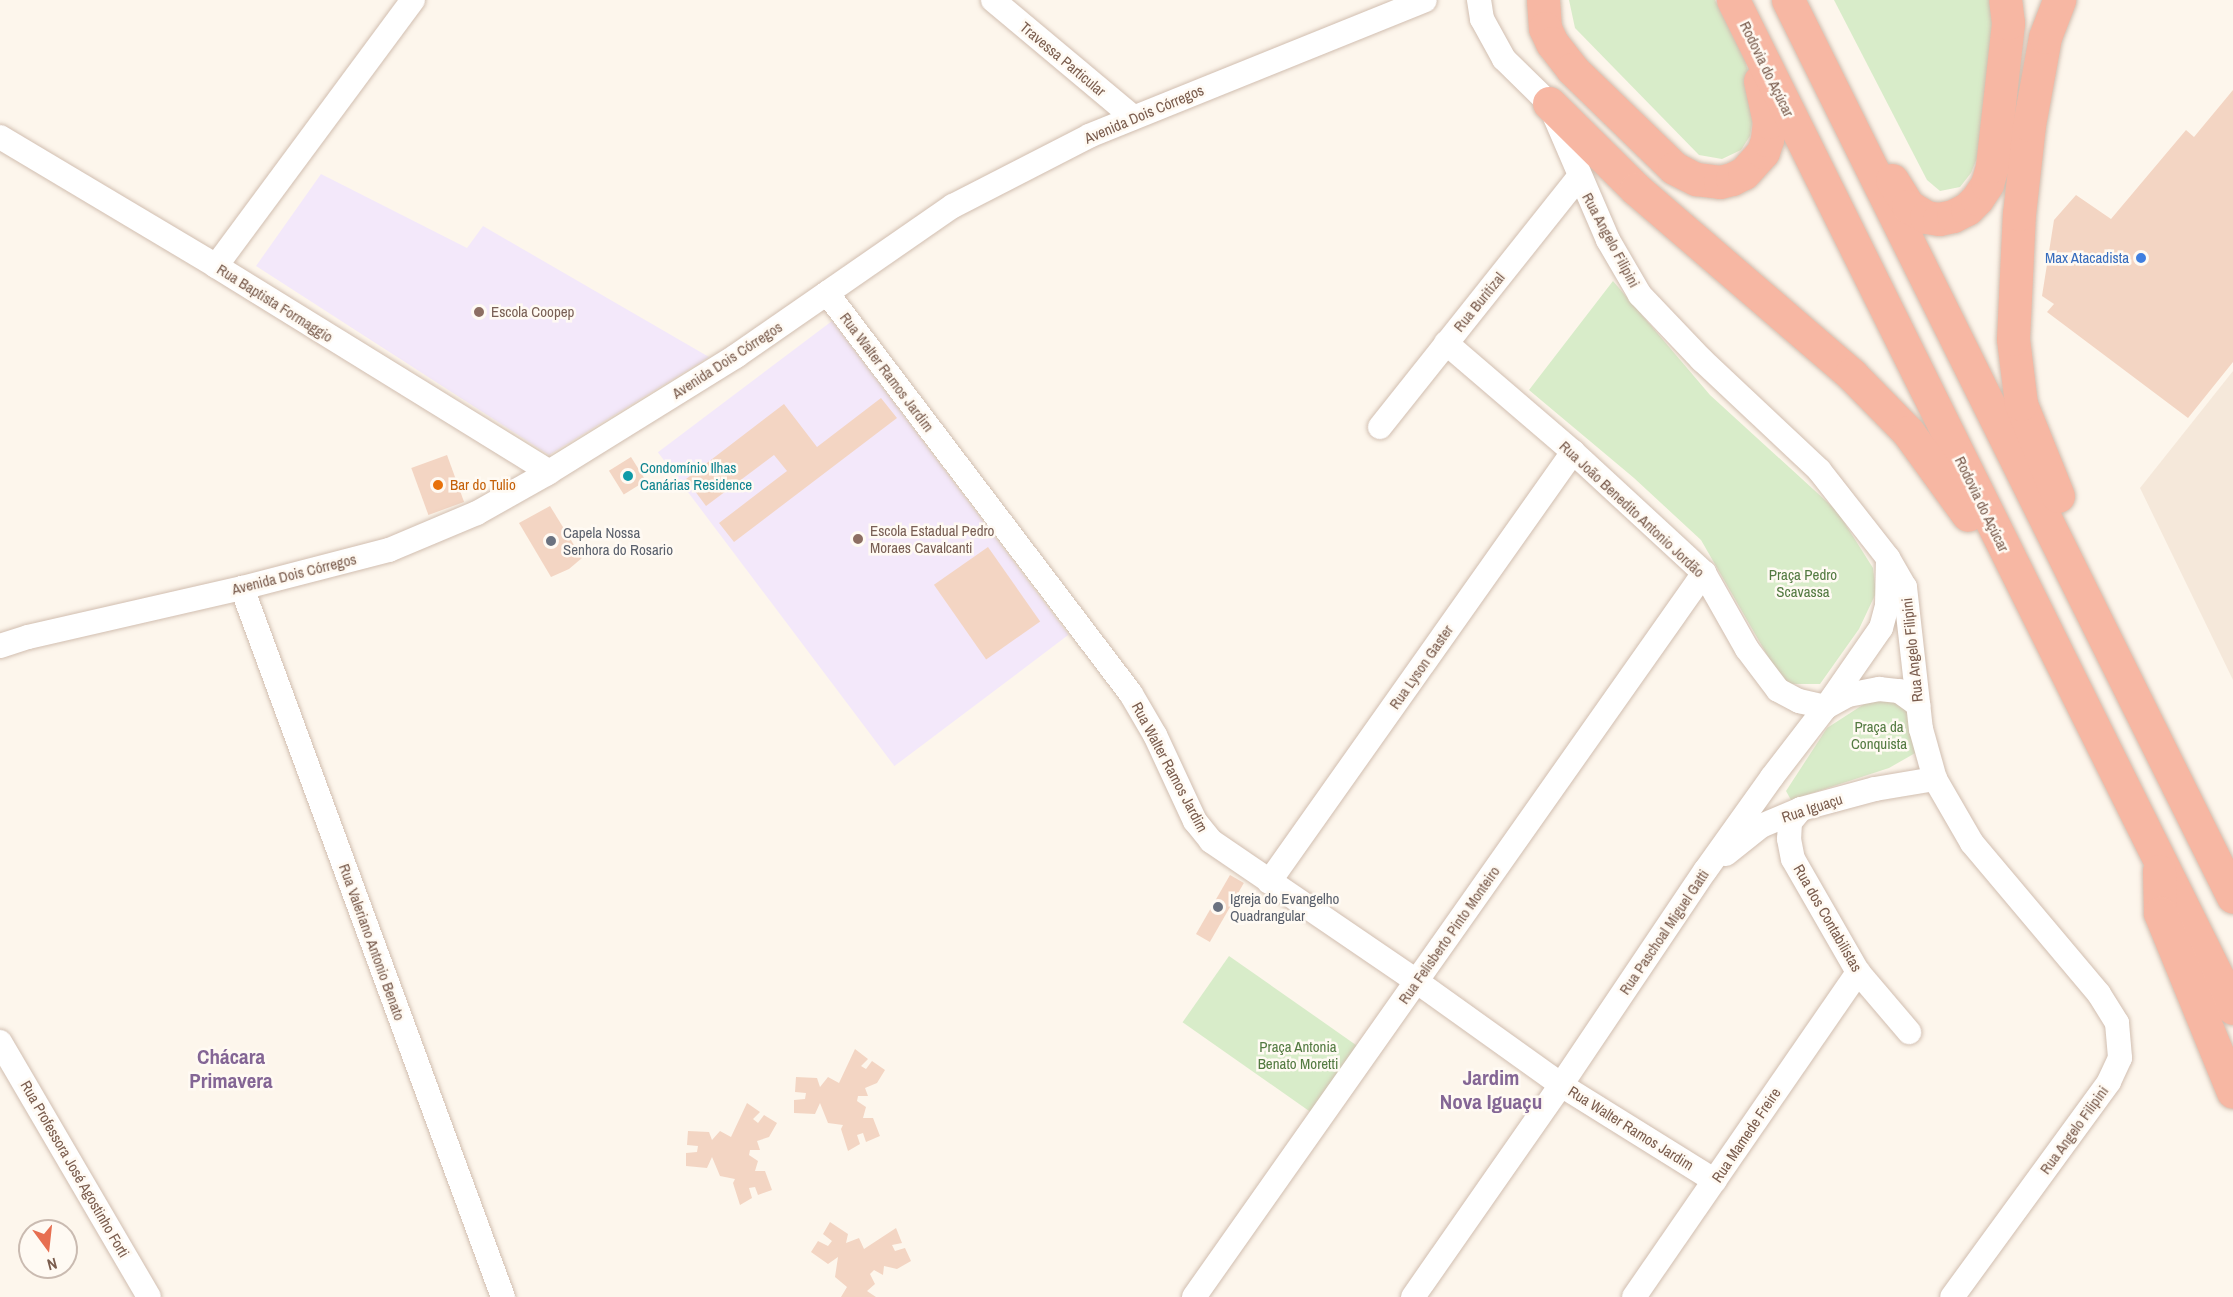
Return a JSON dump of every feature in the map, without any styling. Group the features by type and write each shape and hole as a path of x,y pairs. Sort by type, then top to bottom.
{"highway":[{"path":"1543,0 1545,28 1552,43 1572,69 1674,168 1707,182 1726,181 1744,173 1763,152 1767,140 1769,122 1764,98 1739,12"},
{"path":"1788,0 2233,897"},
{"path":"1816,58 1908,206 1926,217 1939,219 1953,216 1967,209 1977,199 1987,184 1992,166 2008,23 2005,0"},
{"path":"2059,0 2043,48 2019,213 2015,369 2021,404 2032,435 2056,490 2130,686"},
{"name":"Rodovia do Açúcar","path":"1739,12 2233,1008"},
{"path":"1549,103 1636,189 1851,374 1908,432 1952,490 2054,649"},
{"path":"2205,841 2233,861"},
{"path":"2158,857 2160,913 2233,1092"}],"street":[{"path":"216,266 413,0"},
{"name":"Travessa Particular","path":"993,0 1133,117"},
{"name":"Avenida Dois Córregos","path":"0,646 28,637 242,588 389,550 477,513 549,472 736,356 953,206 1089,136 1425,0"},
{"name":"Rua Angelo Filipini","path":"1479,0 1482,19 1504,59 1549,103 1608,240 1640,295 1702,360 1819,470 1888,558 1905,587 1921,729 1935,779 1972,843 2099,994 2117,1023 2120,1058 2109,1082 1952,1297"},
{"name":"Rua Baptista Formaggio","path":"0,137 216,266 549,472"},
{"name":"Rua Buritizal","path":"1380,427 1579,177"},
{"name":"Rua Walter Ramos Jardim","path":"827,293 1131,694 1155,735 1200,828 1211,841 1562,1084 1715,1181"},
{"name":"Rua João Benedito Antonio Jordão","path":"1446,343 1572,452 1704,573 1747,649 1778,690 1799,701 1826,707"},
{"name":"Rua Lyson Gaster","path":"1269,882 1572,452"},
{"name":"Rua Paschoal Miguel Gatti","path":"1413,1297 1562,1084 1705,871 1881,628 1887,606 1888,558"},
{"name":"Rua Felisberto Pinto Monteiro","path":"1194,1297 1704,573"},
{"name":"Rua Valeriano Antonio Benato","path":"242,588 503,1297"},
{"path":"1826,707 1848,695 1879,689 1899,691 1918,705"},
{"path":"1761,826 1761,805 1772,777"},
{"name":"Rua Iguaçu","path":"1705,871 1761,826 1801,809 1875,789 1935,779"},
{"name":"Rua dos Contabilistas","path":"1801,809 1790,822 1789,839 1793,859 1858,972 1909,1032"},
{"name":"Rua dos Contabilistas","path":"1761,826 1779,851 1793,859"},
{"name":"Rua Mamede Freire","path":"1634,1297 1858,972"},
{"name":"Rua Professora José Agostinho Forti","path":"0,1042 149,1297"}],"shaded area":[{"name":"Escola Coopep","path":"321,174 467,248 483,226 709,357 549,455 256,266"},
{"name":"Escola Estadual Pedro Moraes Cavalcanti","path":"832,321 1069,635 894,766 658,452"},
{"path":"2233,371 2233,680 2140,488"}],"green space":[{"path":"1569,0 1715,0 1745,60 1756,100 1750,136 1741,150 1722,159 1699,155 1575,28"},
{"path":"1834,0 1996,0 1981,148 1971,173 1960,187 1940,191 1927,180"},
{"name":"Praça Pedro Scavassa","path":"1613,281 1710,395 1837,511 1873,568 1876,593 1859,629 1820,684 1789,684 1770,660 1701,540 1634,478 1529,390"},
{"name":"Praça da Conquista","path":"1875,697 1907,702 1917,752 1889,768 1791,800 1786,791 1827,728"},
{"name":"Praça Antonia Benato Moretti","path":"1229,956 1358,1047 1312,1113 1183,1022"}],"building":[{"name":"Max Atacadista","path":"2233,90 2233,362 2188,418 2047,312 2054,304 2042,296 2054,220 2076,195 2111,219 2186,130 2194,137"},
{"path":"881,398 897,418 734,542 719,523 787,471 774,455 706,506 686,479 784,404 817,447"},
{"name":"Bar do Tulio","path":"447,455 464,502 428,515 411,468"},
{"name":"Condomínio Ilhas Canárias Residence","path":"631,457 646,481 624,495 609,471"},
{"name":"Capela Nossa Senhora do Rosario","path":"550,506 582,558 569,569 551,577 519,523"},
{"path":"988,547 1040,622 986,659 934,585"},
{"name":"Igreja do Evangelho Quadrangular","path":"1230,875 1244,883 1210,942 1196,934"},
{"path":"855,1049 868,1059 861,1066 866,1069 872,1061 885,1070 877,1083 865,1088 868,1096 858,1096 857,1101 866,1107 863,1118 873,1118 880,1136 866,1142 863,1133 857,1135 860,1144 848,1151 841,1129 843,1125 828,1123 820,1103 815,1114 794,1113 794,1100 805,1099 806,1093 795,1092 796,1077 817,1078 820,1087 828,1077 839,1083"},
{"path":"747,1103 760,1112 753,1119 758,1123 764,1115 777,1123 769,1137 757,1141 760,1150 750,1150 749,1155 758,1161 755,1171 765,1171 772,1190 758,1195 755,1187 749,1188 752,1198 740,1205 733,1183 735,1179 720,1176 712,1157 707,1168 686,1166 686,1153 697,1152 698,1146 687,1145 688,1131 709,1132 712,1140 720,1131 731,1137"},
{"path":"830,1222 848,1234 846,1243 859,1238 864,1249 896,1228 902,1243 892,1245 895,1251 905,1248 911,1261 897,1269 884,1266 883,1275 874,1270 870,1274 875,1284 867,1291 876,1297 841,1297 847,1287 835,1277 838,1257 828,1264 811,1252 818,1241 828,1246 832,1241 823,1234"}],"place":[{"name":"Max Atacadista","path":"2141,258"},
{"name":"Escola Coopep","path":"479,312"},
{"name":"Condomínio Ilhas Canárias Residence","path":"628,476"},
{"name":"Bar do Tulio","path":"438,485"},
{"name":"Escola Estadual Pedro Moraes Cavalcanti","path":"858,539"},
{"name":"Capela Nossa Senhora do Rosario","path":"551,541"},
{"name":"Igreja do Evangelho Quadrangular","path":"1218,907"}],"district":[{"name":"Chácara Primavera","path":"231,1069"},
{"name":"Jardim Nova Iguaçu","path":"1491,1090"}]}
